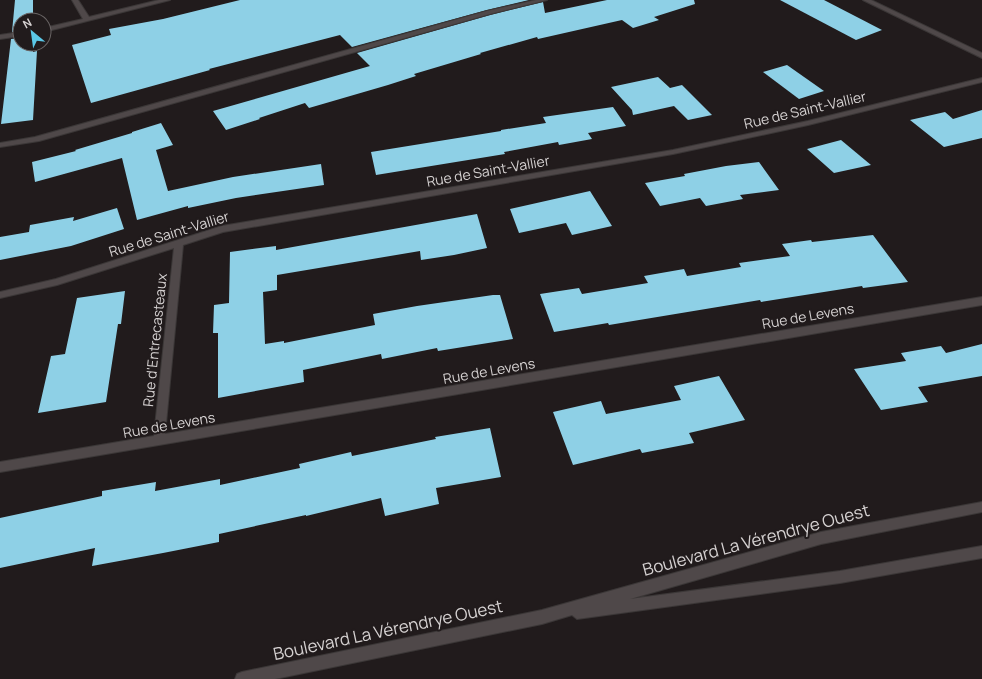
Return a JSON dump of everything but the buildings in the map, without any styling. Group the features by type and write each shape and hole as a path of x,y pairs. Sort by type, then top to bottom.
{"street":[{"path":"75,0 87,20"},
{"path":"52,28 167,0"},
{"path":"0,145 36,139 489,12 544,0"},
{"path":"866,0 982,56"},
{"path":"0,37 12,35"},
{"name":"Rue de Saint-Vallier","path":"0,295 57,282 179,242 222,230 673,152 808,123 982,80"},
{"name":"Rue d'Entrecasteaux","path":"159,441 179,242"},
{"name":"Rue de Levens","path":"0,467 982,301"},
{"name":"Boulevard La Vérendrye Ouest","path":"542,617 821,538 982,507"},
{"name":"Boulevard La Vérendrye Ouest","path":"242,679 542,617 840,577 982,552"}]}
